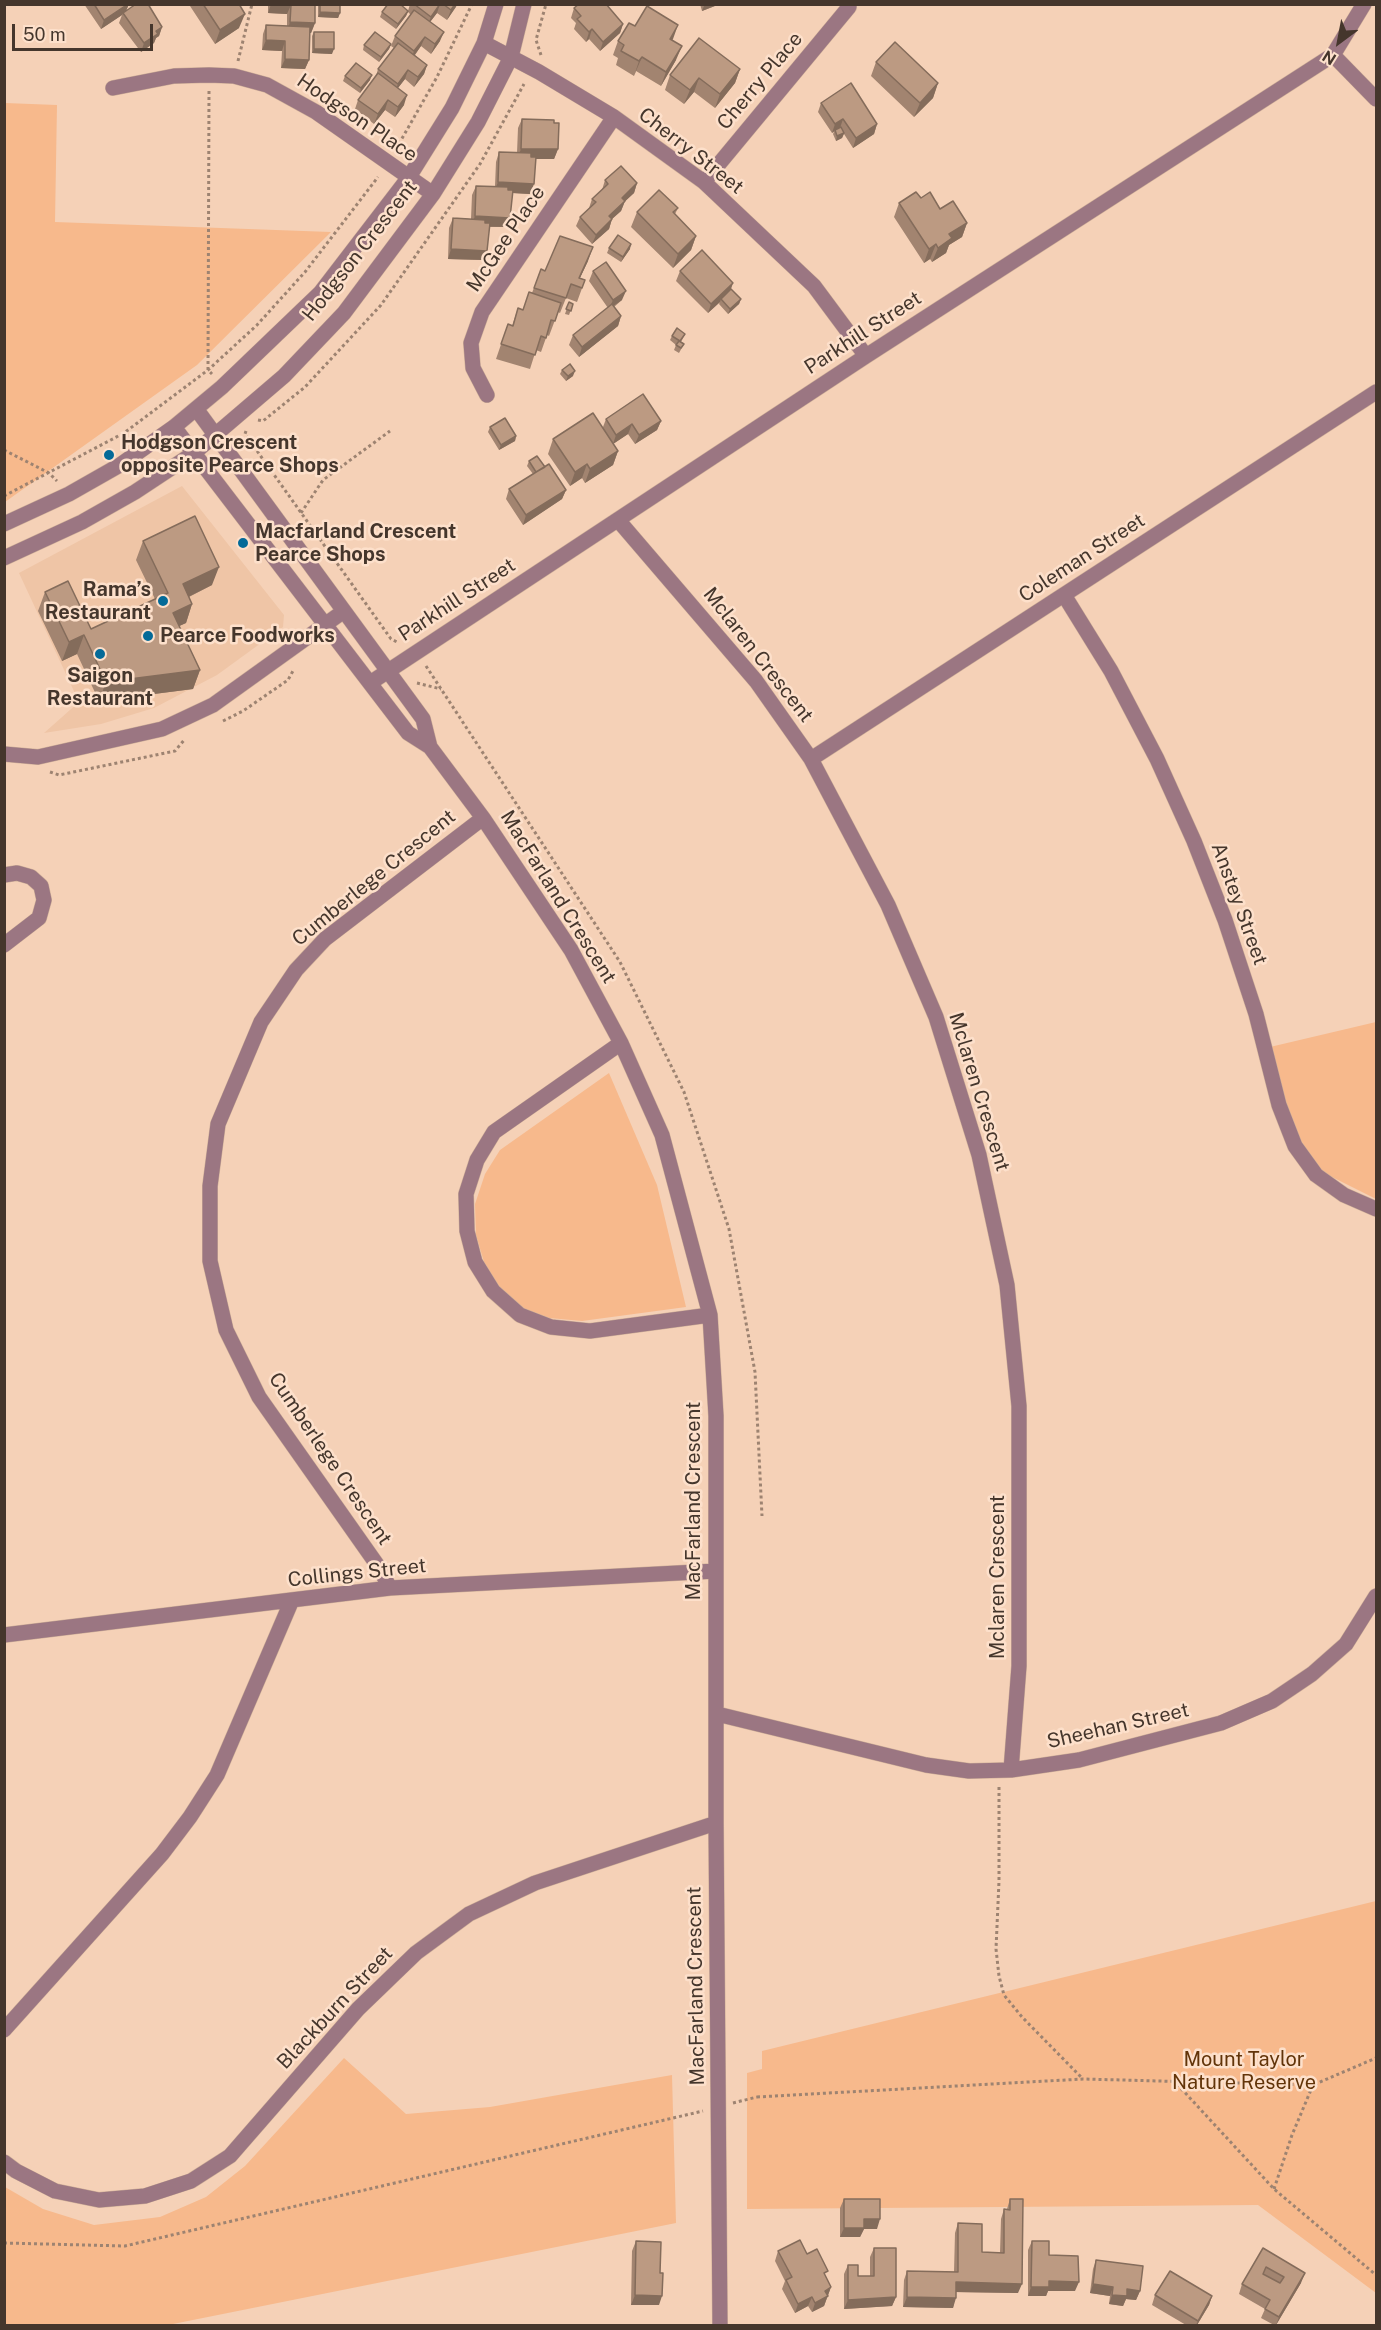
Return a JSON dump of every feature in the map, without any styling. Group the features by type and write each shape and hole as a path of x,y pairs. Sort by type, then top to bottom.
{"street":[{"name":"Hodgson Crescent","path":"4,524 69,494 120,465 174,427 197,410 320,293 409,177 453,108 484,43 496,4"},
{"name":"Hodgson Crescent","path":"4,558 82,522 135,492 194,453 284,376 344,313 433,194 478,122 511,57 524,4"},
{"name":"Parkhill Street","path":"370,683 866,356 1333,56 1365,4"},
{"name":"Cherry Place","path":"704,182 849,7"},
{"name":"Cherry Street","path":"484,43 614,117 704,182 814,286 866,356"},
{"path":"1333,56 1377,99"},
{"name":"Hodgson Place","path":"113,88 174,76 209,75 234,76 267,85 316,112 433,194"},
{"name":"McGee Place","path":"487,395 473,368 471,343 482,312 614,117"},
{"name":"Coleman Street","path":"811,759 1377,392"},
{"name":"MacFarland Crescent","path":"197,410 423,719 430,747"},
{"name":"MacFarland Crescent","path":"174,427 408,733 430,747 483,818 571,950 621,1043 662,1135 710,1315 716,1416 720,2325"},
{"name":"Mclaren Crescent","path":"618,520 756,681 811,759 888,905 936,1017 979,1155 1006,1285 1019,1406 1021,1536 1019,1666 1005,1770"},
{"name":"Anstey Street","path":"1064,595 1111,671 1157,759 1194,841 1246,982 1279,1106 1295,1146 1316,1175 1344,1195 1377,1209"},
{"path":"4,754 38,758 162,729 213,705 344,611"},
{"name":"Cumberlege Crescent","path":"390,1588 378,1566 259,1397 226,1330 210,1261 210,1186 218,1124 261,1023 296,970 326,939 483,818"},
{"path":"4,875 17,873 31,877 40,886 44,900 39,918 4,945"},
{"path":"621,1043 494,1132 477,1160 466,1194 467,1231 476,1262 493,1291 520,1315 551,1327 590,1331 710,1315"},
{"name":"Collings Street","path":"4,1635 390,1588 716,1570"},
{"name":"Sheehan Street","path":"717,1714 926,1765 969,1771 1005,1770 1079,1760 1221,1723 1272,1701 1312,1674 1346,1644 1377,1596"},
{"path":"4,2030 162,1854 190,1817 217,1775 292,1600"},
{"name":"Blackburn Street","path":"4,2162 16,2171 55,2191 99,2200 145,2196 191,2181 230,2156 358,2009 416,1953 469,1914 535,1883 716,1823"}],"path":[{"path":"234,76 252,4"},
{"path":"4,496 124,433 208,370 257,325 305,273 388,163 438,77 472,4"},
{"path":"208,370 209,75"},
{"path":"301,513 323,480 390,432"},
{"path":"418,672 423,662"},
{"path":"413,682 441,689"},
{"path":"1005,1770 996,1949 999,1976 1004,1995 1083,2079"},
{"path":"752,2098 1083,2079 1313,2085 1377,2058"},
{"path":"1176,2083 1274,2190 1377,2275"},
{"path":"1274,2190 1292,2135 1313,2085"},
{"path":"4,2243 125,2246 757,2097"}],"shaded area":[{"path":"182,486 284,615 283,627 217,675 154,708 101,724 44,733 79,702 19,573"}],"green space":[{"path":"5,103 57,105 55,222 331,232 197,365 5,502"},
{"path":"1376,1022 1376,1199 1322,1172 1298,1144 1270,1047"},
{"path":"609,1073 657,1185 686,1307 582,1321 549,1318 522,1308 499,1287 484,1262 476,1235 475,1204 485,1174 500,1150"},
{"name":"Mount Taylor Nature Reserve","path":"1376,1901 1376,2293 1258,2205 747,2209 747,2073 762,2069 762,2051"},
{"path":"344,2058 406,2114 490,2107 672,2075 676,2223 168,2325 5,2325 5,2187 43,2209 94,2225 160,2217 206,2197 245,2166"}],"building":[{"path":"94,4 128,4 104,20"},
{"path":"136,4 148,4 162,27 156,31 158,34 144,43 123,13"},
{"path":"203,4 239,4 245,14 220,30"},
{"path":"290,4 315,4 315,23 290,22"},
{"path":"320,4 340,4 340,13 320,12"},
{"path":"388,4 400,4 408,11 398,24 382,12"},
{"path":"414,4 440,4 431,17"},
{"path":"443,4 455,4 451,10"},
{"path":"579,4 606,4 623,24 603,42 592,29 589,32 577,19 581,16 574,8"},
{"path":"647,6 678,25 670,39 682,46 666,72 642,57 639,61 621,51 624,45 618,41 629,23 635,26"},
{"path":"414,10 444,32 435,44 425,37 414,51 395,36"},
{"path":"266,25 310,27 309,60 285,59 285,41 266,40"},
{"path":"314,32 334,32 334,49 314,49"},
{"path":"375,32 391,44 381,57 364,45"},
{"path":"699,38 740,69 720,94 699,78 690,90 670,75"},
{"path":"895,42 938,83 920,103 876,62"},
{"path":"398,43 427,65 418,77 408,70 398,84 378,69"},
{"path":"356,63 372,75 361,88 345,76"},
{"path":"378,73 407,95 398,107 388,100 378,114 358,100"},
{"path":"851,83 877,124 856,138 843,119 835,124 821,103"},
{"path":"522,119 554,120 554,123 559,123 558,149 521,149"},
{"path":"841,127 844,133 837,136 835,130"},
{"path":"499,152 531,153 531,157 536,157 534,184 498,182"},
{"path":"621,166 637,183 622,198 625,201 609,216 612,219 596,235 580,217 596,202 592,199 608,184 605,180"},
{"path":"476,186 508,187 508,190 513,190 510,218 475,216"},
{"path":"659,190 678,208 673,212 696,236 678,254 637,212"},
{"path":"916,192 921,198 930,192 940,209 953,201 967,223 949,234 952,238 938,248 936,244 929,249 899,203"},
{"path":"453,218 485,220 485,223 490,223 487,251 451,249"},
{"path":"618,235 631,244 623,257 609,248"},
{"path":"560,236 593,247 579,278 585,280 582,288 571,284 566,298 534,288 541,269 545,271"},
{"path":"702,250 733,283 711,304 680,271"},
{"path":"606,262 626,291 613,300 593,271"},
{"path":"731,289 741,299 730,309 721,299"},
{"path":"529,292 561,303 555,321 551,320 546,338 541,336 535,355 501,344 508,324 513,326 518,308 523,310"},
{"path":"569,302 573,304 571,311 566,309"},
{"path":"612,304 621,316 582,347 573,335"},
{"path":"677,328 685,334 680,341 672,336"},
{"path":"679,341 684,344 681,348 676,345"},
{"path":"570,364 575,371 568,376 562,370"},
{"path":"643,394 661,421 639,435 632,424 616,435 606,419"},
{"path":"593,413 618,451 590,469 587,464 575,472 553,439"},
{"path":"505,418 516,436 501,445 490,427"},
{"path":"537,456 545,467 536,472 529,461"},
{"path":"549,464 566,490 526,515 509,489"},
{"path":"195,516 219,567 183,584 192,604 173,613 200,670 106,682 84,635 69,642 45,592 68,581 91,629 168,593 143,541"},
{"path":"844,2199 880,2199 880,2219 864,2219 864,2228 844,2228"},
{"path":"1010,2199 1023,2199 1022,2284 956,2282 956,2298 907,2297 907,2271 958,2272 958,2223 982,2224 982,2252 1004,2253 1004,2209 1010,2210"},
{"path":"800,2240 807,2254 817,2249 828,2271 824,2273 831,2287 825,2291 828,2296 815,2303 812,2297 798,2304 786,2280 792,2277 778,2251"},
{"path":"636,2241 661,2242 662,2296 635,2295"},
{"path":"1032,2241 1049,2241 1049,2255 1078,2256 1079,2282 1049,2281 1049,2287 1031,2287"},
{"path":"874,2248 896,2248 896,2297 848,2300 848,2265 858,2265 858,2276 874,2276"},
{"path":"1263,2248 1305,2273 1279,2317 1265,2309 1270,2300 1242,2284","holes":["1266,2267 1284,2277 1280,2283 1263,2274"]},
{"path":"1096,2260 1143,2266 1140,2291 1127,2289 1127,2296 1112,2295 1113,2287 1093,2284"},
{"path":"1170,2271 1212,2296 1198,2321 1155,2295"}],"place":[{"name":"Hodgson Crescent opposite Pearce Shops","path":"109,455"},
{"name":"Macfarland Crescent Pearce Shops","path":"243,543"},
{"name":"Rama’s Restaurant","path":"163,601"},
{"name":"Pearce Foodworks","path":"148,636"},
{"name":"Saigon Restaurant","path":"100,654"}]}
